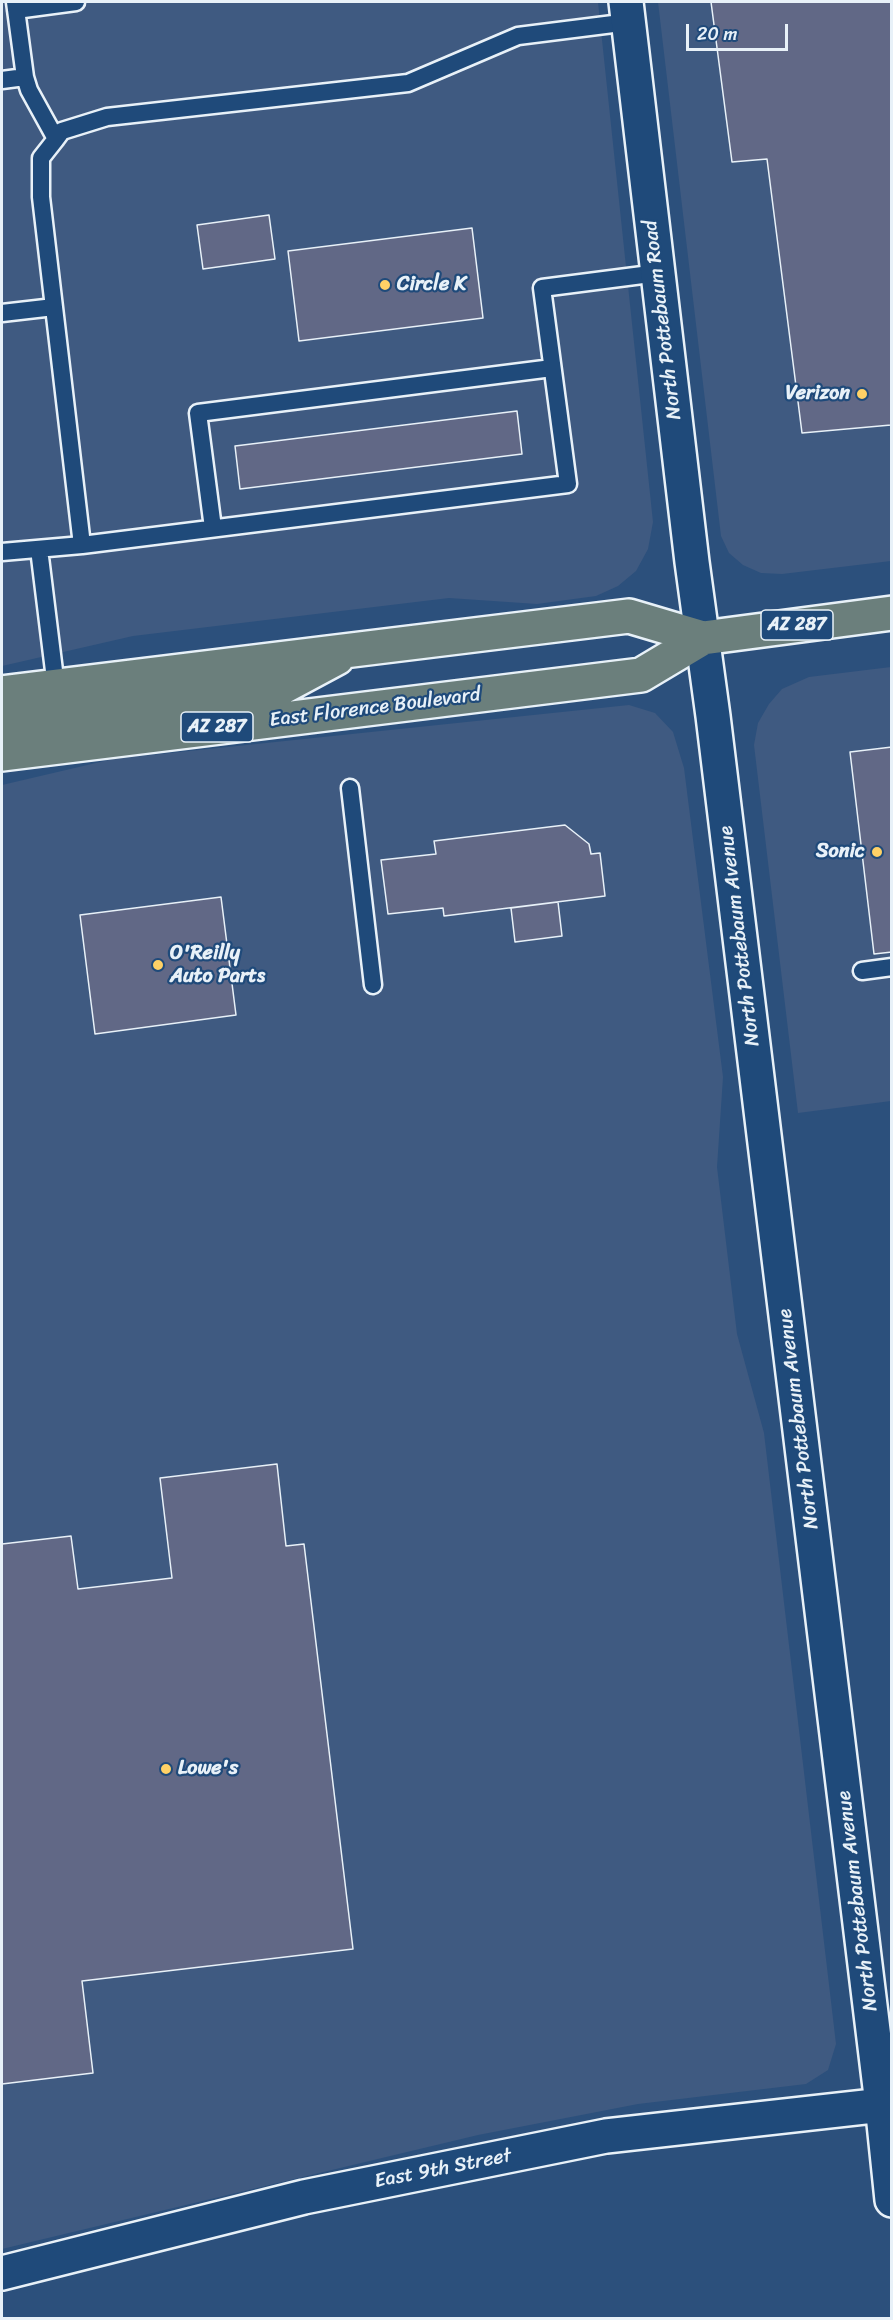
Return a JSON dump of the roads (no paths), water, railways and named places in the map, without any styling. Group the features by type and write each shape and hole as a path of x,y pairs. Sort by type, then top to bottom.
{"main road":[{"name":"East Florence Boulevard","path":"2,754 641,675 703,638 891,613"},
{"name":"East Florence Boulevard","path":"2,693 629,616 703,638"},
{"path":"2,723 281,688 351,650"}],"street":[{"name":"North Pottebaum Road","path":"627,12 703,638"},
{"name":"North Pottebaum Avenue","path":"703,638 887,2104 891,2200"},
{"name":"East 9th Street","path":"2,2273 304,2197 606,2136 887,2104"}],"lane":[{"path":"56,139 29,90 25,77 15,6 76,2"},
{"path":"82,545 41,197 41,158 62,131 107,117 408,83 518,36 627,12"},
{"path":"2,80 25,77"},
{"path":"2,552 82,545 568,484 542,288 658,273"},
{"path":"2,313 54,307"},
{"path":"213,528 198,413 552,368"},
{"path":"39,549 56,687"},
{"path":"350,788 373,985"},
{"path":"862,971 891,967"}],"place":[{"name":"Circle K","path":"385,285"},
{"name":"Verizon","path":"862,394"},
{"name":"Sonic","path":"877,852"},
{"name":"O'Reilly Auto Parts","path":"158,965"},
{"name":"Lowe's","path":"166,1769"}]}
